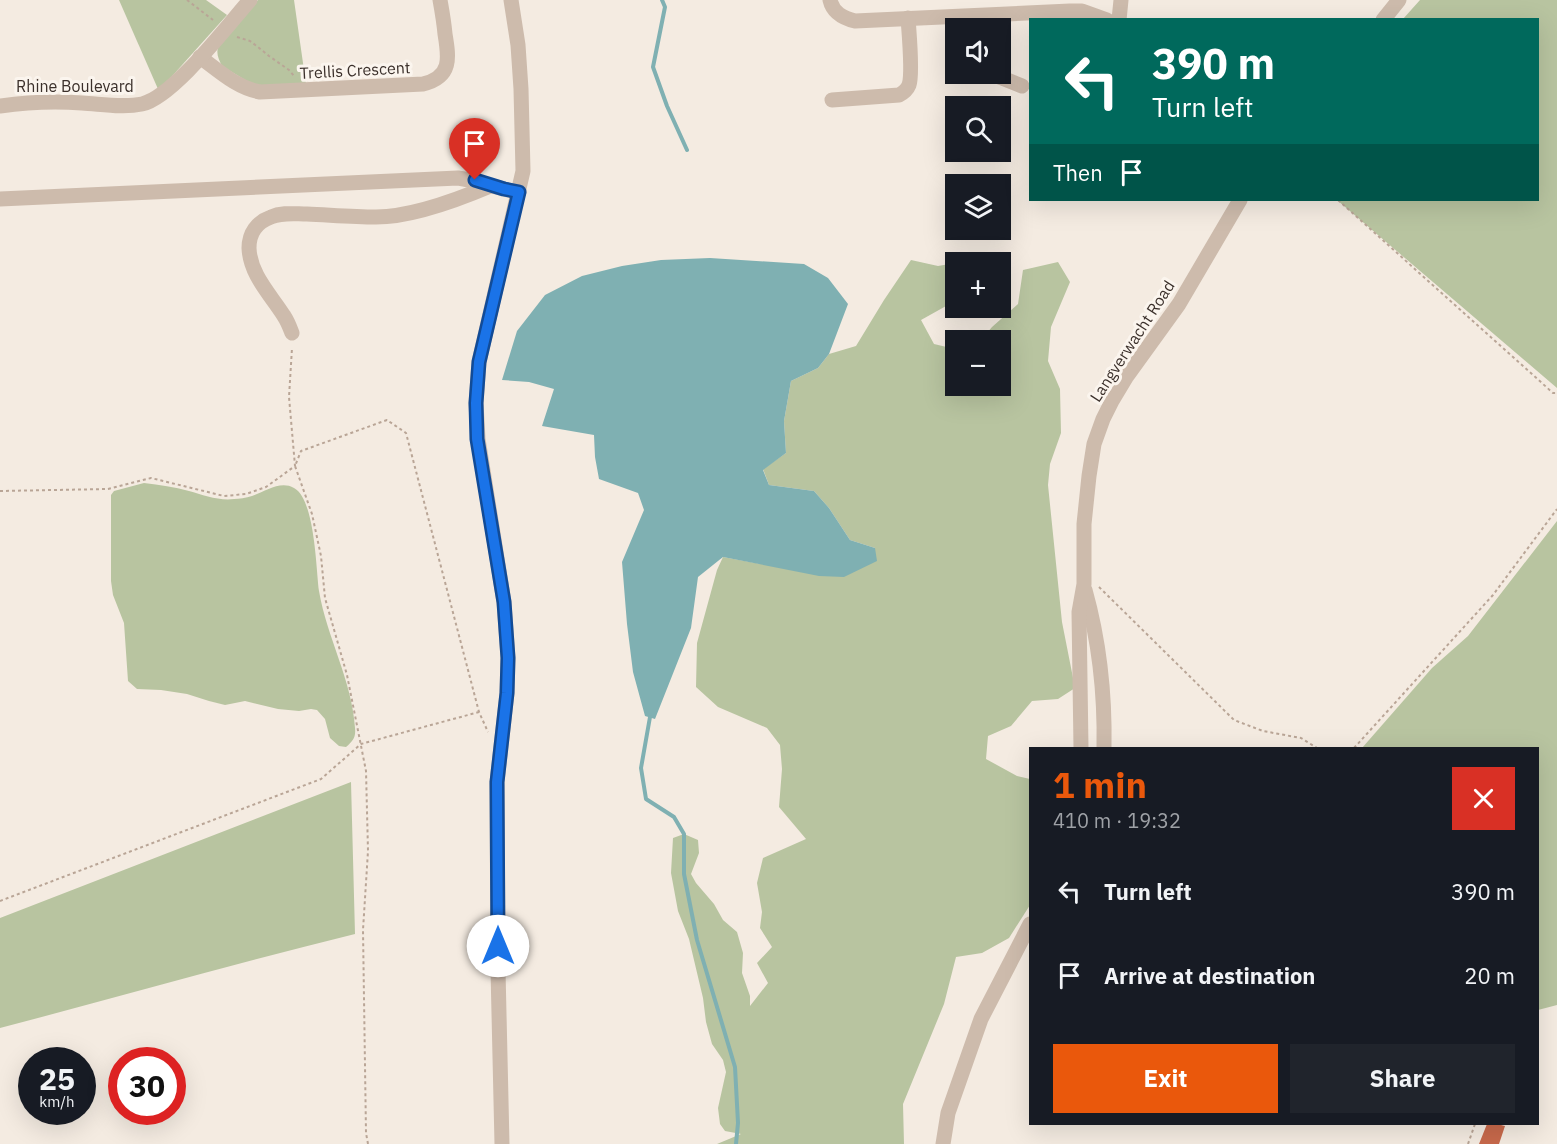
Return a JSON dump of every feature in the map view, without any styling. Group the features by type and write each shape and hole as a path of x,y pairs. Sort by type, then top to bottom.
{"street":[{"name":"Rhine Boulevard","path":"0,106 48,102 126,105 142,104 157,98 200,57 250,0"},
{"name":"Trellis Crescent","path":"200,57 237,84 261,92 423,84 439,78 444,72 449,56 440,0"},
{"path":"502,1144 497,782 507,693 508,658 504,602 477,439 476,403 479,362 523,171 518,45 511,0"},
{"path":"830,0 831,6 838,14 844,19 855,21 908,18 945,20"},
{"path":"1119,18 1121,0"},
{"path":"1385,18 1399,0"},
{"path":"977,18 990,7 1082,11 1101,18"},
{"path":"832,100 899,95 905,92 910,76 908,18"},
{"path":"1011,82 1022,86"},
{"path":"0,199 458,178 475,180 490,186 519,192"},
{"path":"292,333 285,317 257,276 250,258 251,236 254,228 262,221 273,216 289,214 377,218 409,214 490,186"},
{"name":"Langverwacht Road","path":"1081,747 1079,612 1084,582 1084,524 1094,444 1112,401 1127,376 1179,304 1239,201"},
{"name":"Langverwacht Road","path":"1084,582 1091,610 1100,669 1104,747"},
{"path":"943,1144 948,1113 981,1018 1029,930"}],"path":[{"path":"187,0 231,35 250,41 289,70 295,77 297,90"},
{"path":"1339,201 1554,393 1557,393"},
{"path":"292,333 289,397 295,466 312,514 321,556 325,598 347,675 366,771 368,851 363,930 368,1144"},
{"path":"0,491 108,489 151,478 224,496 246,494 266,487 295,466 301,451 387,420 406,433 479,712 500,756"},
{"path":"1355,747 1493,595 1557,509"},
{"path":"1084,582 1093,580 1234,720 1263,731 1301,738 1315,747"},
{"path":"0,901 321,780 361,744 479,712"},
{"path":"1468,1144 1475,1125"}],"green space":[{"path":"119,0 206,0 227,15 158,89"},
{"path":"258,0 294,0 306,84 263,86 250,83 222,66 217,52 220,43"},
{"path":"1420,0 1557,0 1557,388 1338,201 1539,201 1539,18 1404,18"},
{"path":"911,260 938,266 945,265 945,307 921,320 934,344 945,347 945,396 1011,396 1011,330 989,330 1002,318 1011,318 1011,310 1018,304 1023,270 1058,262 1070,282 1051,327 1048,361 1060,389 1061,433 1050,464 1048,485 1062,622 1075,688 1058,699 1032,701 1011,726 988,736 986,759 1017,776 1029,779 1029,907 1009,938 982,953 956,957 944,1004 903,1104 904,1144 717,1144 741,1134 725,1131 720,1124 718,1108 726,1072 723,1060 712,1044 689,939 678,911 671,873 673,838 684,834 698,840 699,853 691,874 723,920 737,932 743,953 742,973 750,996 750,1006 768,983 757,963 772,947 760,928 762,912 757,883 763,858 806,839 779,807 782,769 780,745 767,728 718,707 696,687 697,643 717,570 723,557 761,564 875,548 850,540 829,508 814,491 769,485 763,469 786,453 784,421 791,381 818,368 829,354 856,346"},
{"path":"144,483 178,488 223,499 247,497 283,485 294,488 301,495 313,535 323,608 353,710 355,734 346,747 339,746 330,738 325,719 317,710 278,709 245,701 225,705 187,694 137,689 128,681 124,623 113,595 111,581 111,495 114,491"},
{"path":"1557,521 1557,1005 1539,1010 1539,747 1363,747 1432,668 1468,636"},
{"path":"351,782 355,934 0,1028 0,918"}],"water":[{"path":"710,258 804,264 828,278 848,304 829,354 818,368 791,381 784,421 786,453 763,470 769,485 814,491 829,508 850,540 875,548 877,561 844,577 819,576 723,557 698,577 691,628 655,719 645,716 633,672 622,562 644,510 638,493 599,479 594,435 542,426 554,389 529,382 502,380 517,331 545,295 582,276 622,266 661,260"}],"building":[{"path":"1487,1125 1505,1126 1499,1144 1479,1144"}],"waterway":[{"path":"662,0 665,7 653,67 667,106 687,150"},
{"path":"650,717 641,768 646,799 674,817 684,834 684,874 697,940 735,1067 738,1123 736,1144"}],"route":[{"path":"475,180 490,186 519,192 479,362 476,403 477,439 504,602 508,658 507,693 497,782 498,946"}]}
